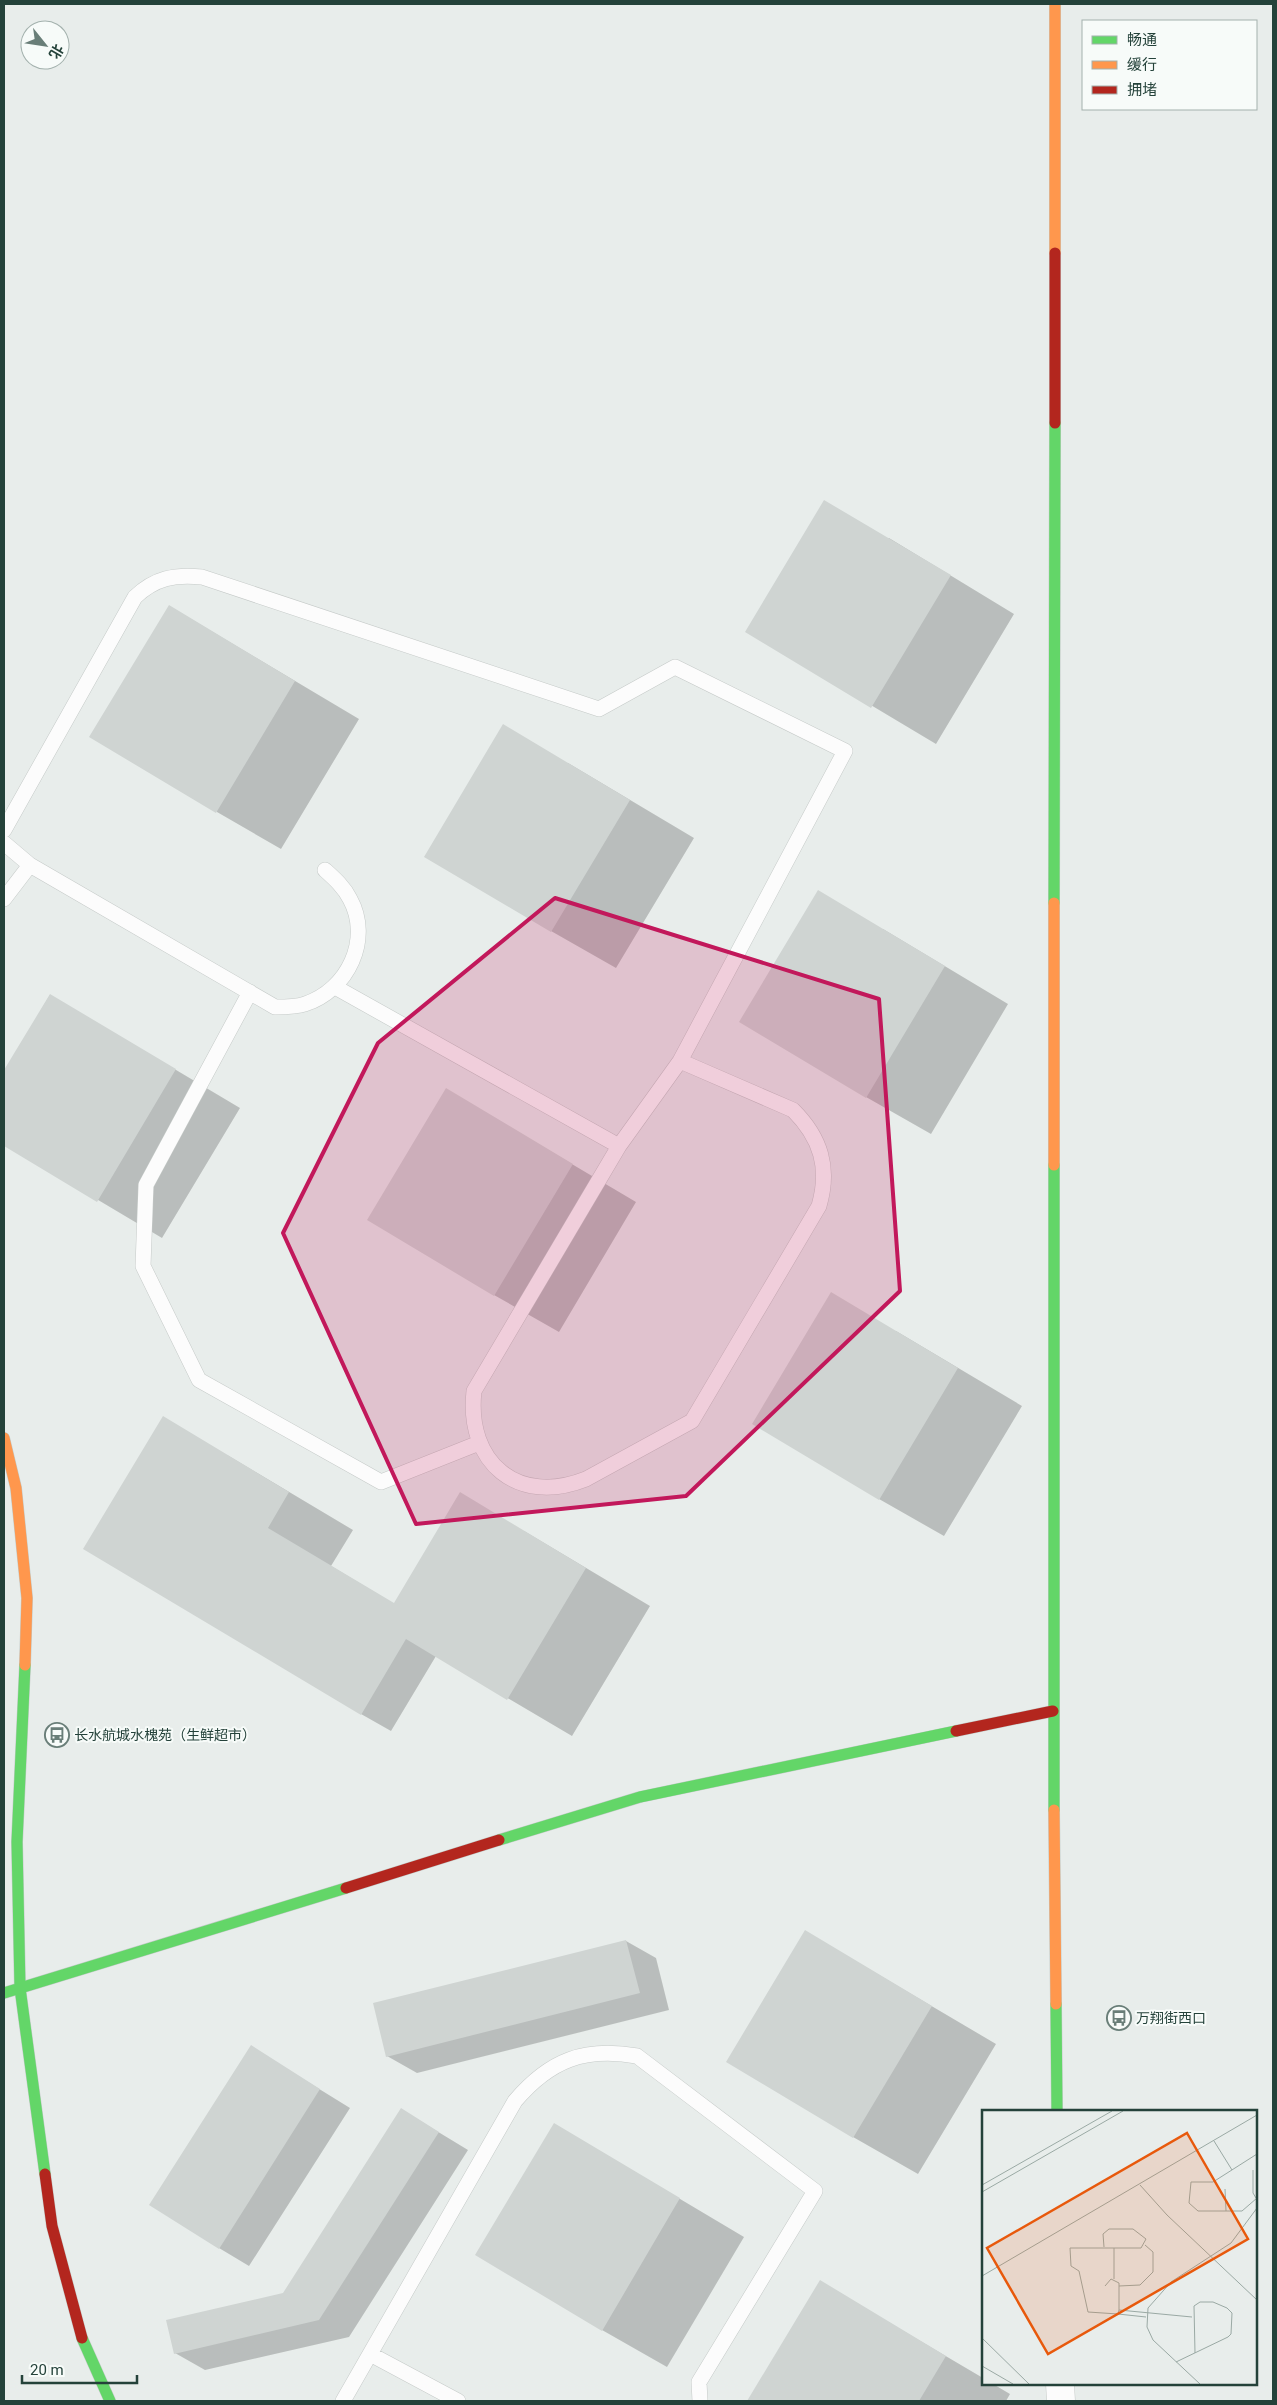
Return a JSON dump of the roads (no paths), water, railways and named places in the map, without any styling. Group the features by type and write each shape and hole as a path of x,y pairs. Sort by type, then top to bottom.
{"street":[{"path":"1054,4 1053,1711 1057,2110"},
{"path":"4,1438 16,1488 27,1598 24,1721 17,1842 20,1988 52,2226 80,2334 110,2401"},
{"path":"4,1993 640,1797 1053,1711"},
{"path":"1060,2385 1060,2401"}],"lane":[{"path":"4,830 135,597 146,587 172,576 202,577 599,709 675,667 846,751 680,1061 619,1146 474,1391 472,1408 474,1426 479,1442 488,1458 500,1470 515,1480 533,1486 551,1488 569,1485 586,1479 692,1421 811,1221 824,1190 825,1173 816,1139 806,1123 793,1110 680,1061"},
{"path":"4,843 30,865 275,1007 290,1007 312,1001 335,987 347,972 355,954 358,936 357,917 350,899 340,883 325,870"},
{"path":"4,898 30,865"},
{"path":"335,987 619,1146"},
{"path":"250,992 146,1185 143,1266 199,1380 381,1482 479,1442"},
{"path":"342,2401 515,2101 530,2083 549,2069 569,2059 592,2053 614,2052 637,2056 815,2191 699,2382 700,2401"},
{"path":"370,2354 458,2401"}],"place":[{"name":"长水航城水槐苑（生鲜超市）","path":"57,1735"},
{"name":"万翔街西口","path":"1119,2018"}]}
